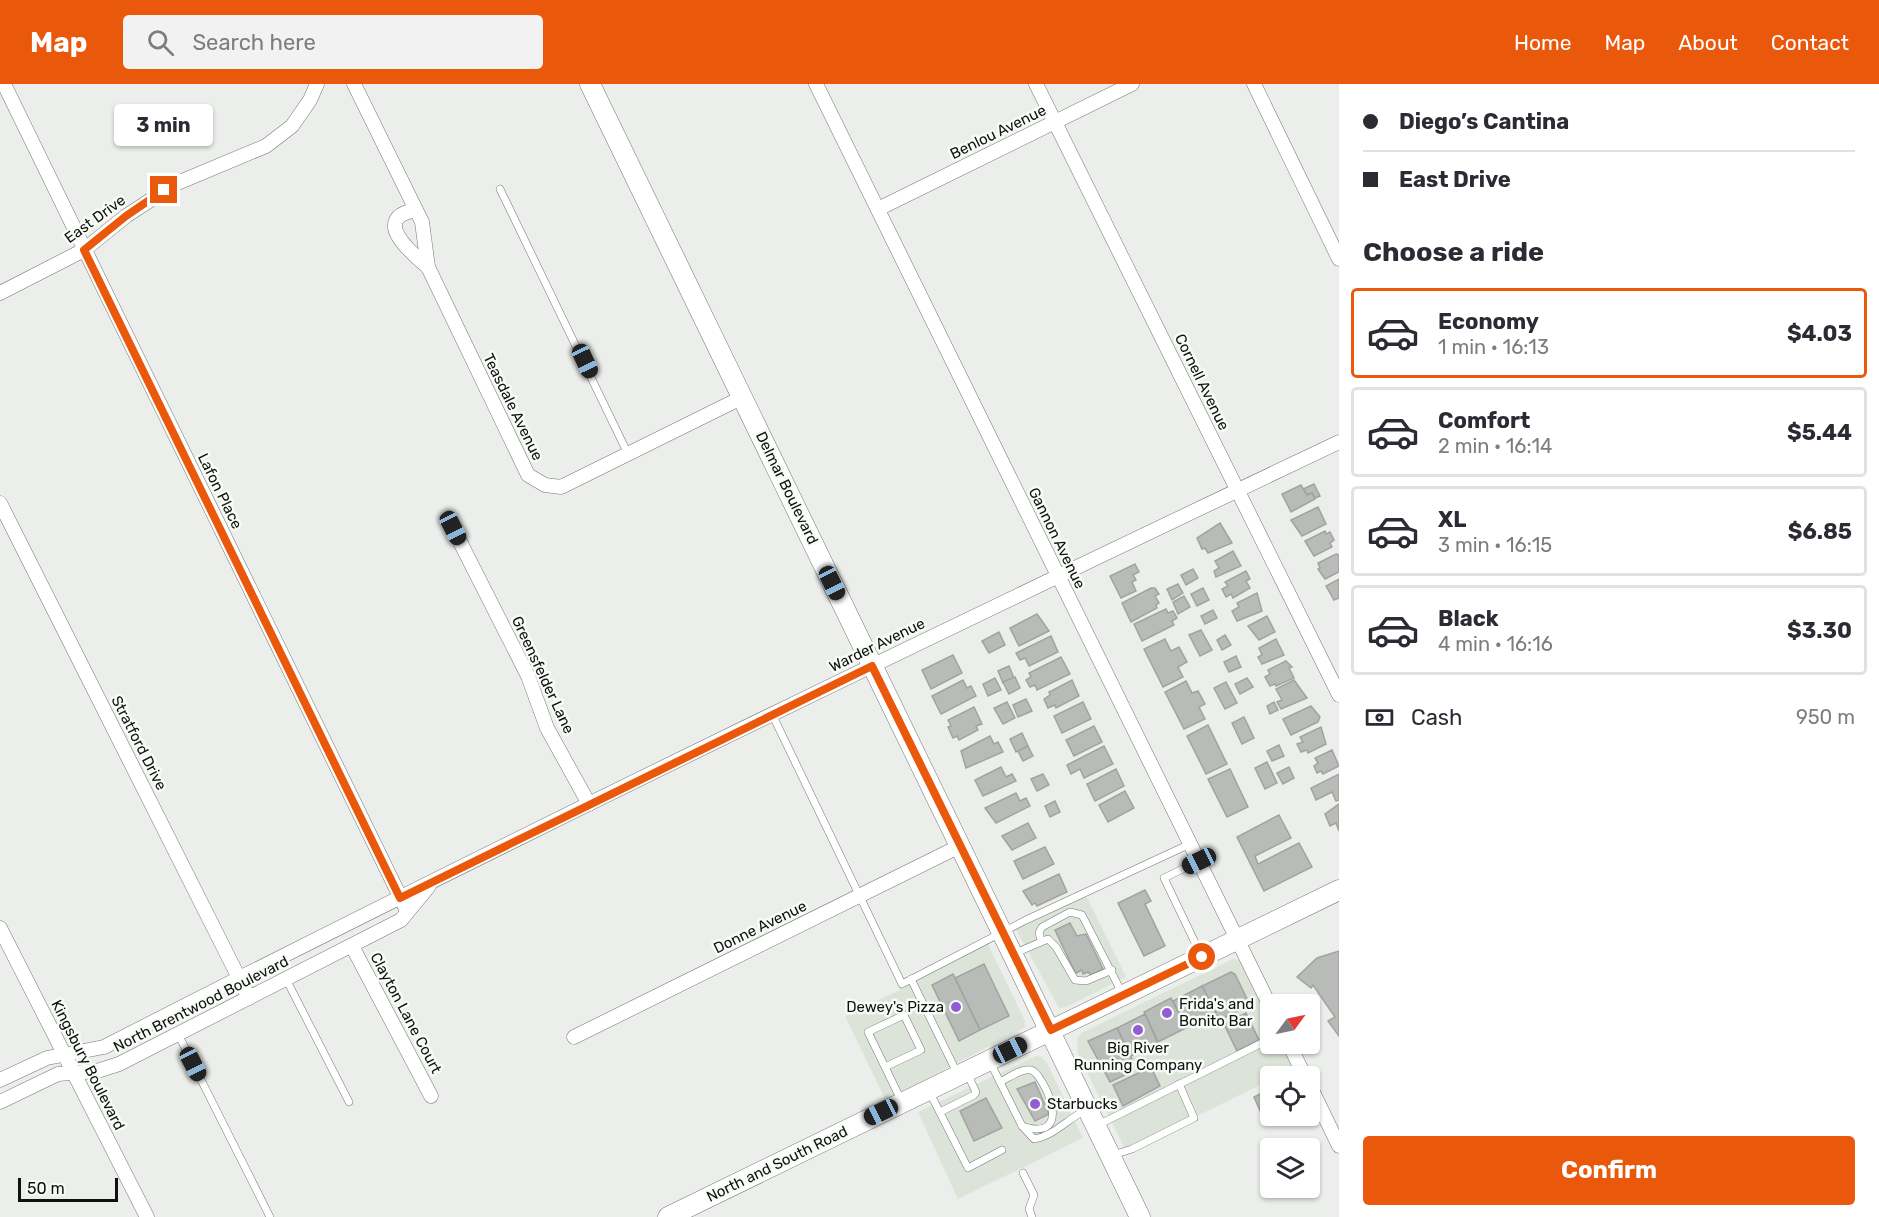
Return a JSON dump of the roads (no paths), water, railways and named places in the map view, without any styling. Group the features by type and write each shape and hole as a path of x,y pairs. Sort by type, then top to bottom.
{"main road":[{"name":"Delmar Boulevard","path":"590,84 1140,1217"},
{"name":"North and South Road","path":"668,1217 1339,890"}],"street":[{"name":"Lafon Place","path":"4,84 407,911"},
{"name":"East Drive","path":"0,293 84,250 126,216 174,184 250,153 280,136 300,115 317,84"},
{"name":"Teasdale Avenue","path":"354,84 416,210 425,234 428,267 528,475 545,485 561,488 743,397"},
{"name":"Gannon Avenue","path":"816,84 1264,994"},
{"name":"Cornell Avenue","path":"1036,84 1339,695"},
{"name":"Benlou Avenue","path":"878,209 1132,84"},
{"path":"1254,84 1339,259"},
{"name":"Teasdale Avenue","path":"416,210 402,214 394,229 403,243 428,267"},
{"name":"Warder Avenue","path":"400,898 772,714 1339,442"},
{"name":"Stratford Drive","path":"0,503 249,998"},
{"name":"Greensfelder Lane","path":"453,528 528,676 547,728 589,804"},
{"name":"Donne Avenue","path":"574,1036 960,846"},
{"name":"Warder Avenue","path":"407,911 432,882"},
{"name":"North Brentwood Boulevard","path":"0,1080 40,1060 104,1047 400,898"},
{"name":"North Brentwood Boulevard","path":"0,1102 52,1076 74,1071 107,1069 400,920 407,911"},
{"name":"Kingsbury Boulevard","path":"0,928 147,1217"},
{"name":"Clayton Lane Court","path":"352,945 431,1096"},
{"path":"1320,1107 1339,1146"}],"lane":[{"path":"500,189 628,454"},
{"path":"772,714 902,984 1068,900 1191,844"},
{"path":"1199,861 1164,878 1202,957"},
{"path":"1041,940 1039,933 1042,927 1070,912 1076,912 1086,918 1124,995"},
{"path":"1013,954 1041,940 1051,941 1075,980 1086,981 1112,970"},
{"path":"286,979 349,1102"},
{"path":"911,979 962,1073 976,1092 940,1112"},
{"path":"885,1067 921,1050 904,1015 868,1032 885,1067 902,1102"},
{"path":"178,1034 270,1217"},
{"path":"989,1060 1022,1126 1034,1139 1045,1138 1069,1118 1093,1117 1179,1084 1260,1044"},
{"path":"1000,1082 1021,1072 1030,1070 1037,1073 1054,1110 1053,1117 1041,1128 1033,1129 1022,1126"},
{"path":"1111,1156 1132,1149 1194,1118 1179,1084"},
{"path":"928,1089 968,1168 1002,1150"},
{"path":"1023,1173 1034,1195 1029,1209 1032,1217"}],"place":[{"name":"Dewey's Pizza","path":"956,1007"},
{"name":"Frida's and Bonito Bar","path":"1167,1013"},
{"name":"Big River Running Company","path":"1138,1030"},
{"name":"Starbucks","path":"1035,1104"}]}
